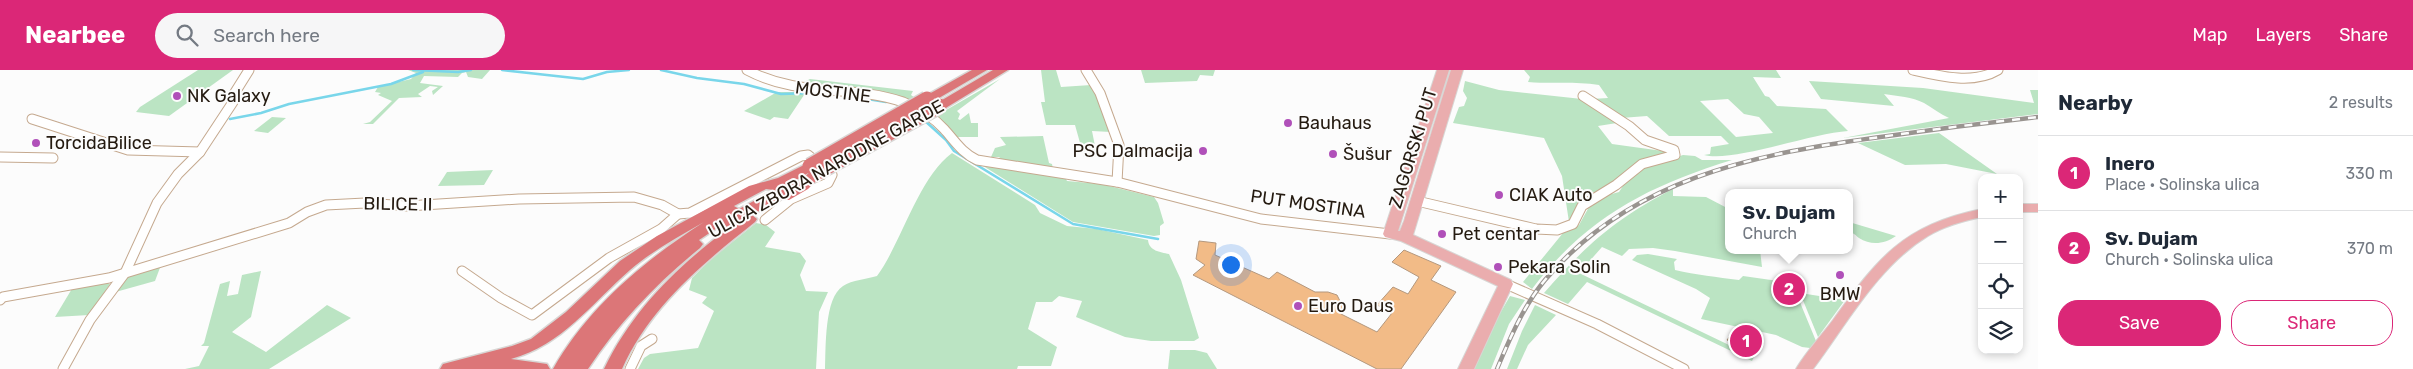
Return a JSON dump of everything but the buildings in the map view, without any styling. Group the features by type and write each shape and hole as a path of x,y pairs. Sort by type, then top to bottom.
{"highway":[{"name":"ULICA ZBORA NARODNE GARDE","path":"929,105 981,70"},
{"name":"ULICA ZBORA NARODNE GARDE","path":"562,369 615,320 644,287 691,247 814,169 929,105 1002,70"},
{"name":"ULICA ZBORA NARODNE GARDE","path":"579,369 585,346 607,307 658,260 684,240 783,182 814,169"},
{"path":"613,369 624,346 641,321 690,266 751,218 803,186 814,169"},
{"path":"449,369 518,350 536,343 555,330 665,232 769,182 783,182"},
{"path":"456,369 501,364 540,369"}],"main road":[{"name":"ZAGORSKI PUT","path":"1398,235 1443,70"},
{"name":"ZAGORSKI PUT","path":"1398,235 1417,201 1457,70"},
{"path":"2023,208 2038,208"},
{"path":"1804,369 1890,257 1922,232 1966,216 1978,214"},
{"name":"PUT MOSTINA","path":"1398,235 1506,284"},
{"path":"1466,369 1506,284"}],"street":[{"path":"63,369 90,320 125,272 157,203 178,174 200,152 234,102 234,94 249,70"},
{"name":"MOSTINE","path":"747,70 761,80 781,86 850,93 929,105"},
{"path":"1086,70 1100,93 1119,145 1117,182"},
{"path":"1913,70 1959,78 1982,77 1998,70"},
{"path":"1417,201 1536,228 1557,230 1573,224 1582,206 1616,185 1642,164 1675,155 1674,150 1645,140 1629,126 1583,96"},
{"name":"PUT MOSTINA","path":"929,105 959,150 977,160 1117,182 1262,219 1398,235"},
{"path":"32,119 128,150 200,152"},
{"path":"462,271 479,280 501,297 523,306 532,315 609,258 665,232 678,214 690,213 801,156 808,155 832,175 828,183 791,198 765,220"},
{"path":"0,157 53,158"},
{"name":"BILICE II","path":"0,300 3,297 109,278 289,223 307,212 326,205 365,203 407,206 519,198 634,197 662,205 678,214"},
{"name":"PUT MOSTINA","path":"1506,284 1597,324 1684,369"},
{"path":"630,369 641,346 652,339"}],"green space":[{"name":"NK Galaxy","path":"198,70 233,70 169,116 136,112 140,107"},
{"path":"408,70 490,70 482,79 468,77 466,72 458,77 424,76 420,83 443,86 433,95 432,91 438,87 430,86 418,94 422,97 399,98 373,124 363,124 370,122 392,101 378,95 381,93 375,92 378,87 411,79 416,73"},
{"path":"1041,70 1056,70 1061,87 1091,85 1103,109 1111,132 1092,131 1097,156 1084,157 1075,125 1046,125 1041,102 1045,102"},
{"path":"1141,70 1215,70 1213,76 1200,75 1197,81 1145,83"},
{"path":"1524,70 1776,70 1781,78 1753,77 1765,96 1769,97 1777,106 1826,109 1848,131 1733,155 1704,155 1710,154 1711,147 1729,144 1721,136 1669,136 1647,116 1621,118 1591,99 1608,98 1599,85 1528,82 1530,77","holes":["1728,99 1744,114 1759,117 1773,133 1736,137 1700,101"]},
{"path":"810,79 913,91 911,95 915,98 910,100 798,85"},
{"path":"1000,79 957,111 960,114 958,119 960,120 969,113 971,123 978,123 978,137 956,137 946,125 934,117"},
{"path":"1465,81 1499,90 1582,99 1617,123 1598,126 1612,144 1670,152 1598,192 1587,192 1569,222 1562,176 1544,138 1453,123 1459,107 1464,106 1467,98 1463,91"},
{"path":"1809,81 1923,88 2034,103 2030,90 2038,90 2038,114 1843,138 1949,118 1924,103 1900,96 1884,94 1894,106 1821,99"},
{"path":"777,92 806,92 788,119 774,117 770,120 744,111"},
{"path":"272,117 286,118 268,133 254,131"},
{"path":"1939,133 1997,174 1946,164 1905,165 1858,143"},
{"path":"1043,136 1049,163 1052,164 1053,169 1003,161 999,157 991,157 995,148 1006,145 1000,137"},
{"path":"952,153 1035,205 1040,213 1067,226 1097,229 1148,240 1150,247 1153,249 1169,254 1181,280 1199,338 1194,341 1151,341 1125,337 1076,317 1082,301 1059,296 1052,302 1036,302 1028,329 1057,347 1051,366 1018,366 1017,369 825,369 827,324 832,301 837,292 851,282 877,276 929,178"},
{"path":"1683,155 1695,156 1702,160 1732,160 1673,181 1621,207 1597,223 1575,242 1532,289 1523,282 1563,233 1579,225 1589,207 1608,195 1619,192 1625,183 1645,167"},
{"path":"980,164 1066,179 1067,181 1101,184 1154,197 1158,203 1164,223 1160,226 1160,235 1154,236 1073,222"},
{"path":"493,170 484,185 438,186 447,172"},
{"path":"1673,189 1673,196 1706,197 1725,207 1725,254 1760,254 1762,267 1653,248 1629,249 1622,256 1602,247 1579,273 1754,357 1752,361 1587,282 1568,304 1544,293 1603,234 1653,200"},
{"path":"756,223 766,225 775,232 765,247 800,253 806,261 800,275 806,291 828,292 819,312 816,369 638,369 644,358 650,354 698,348 714,311 702,303 707,297 689,290 692,278 710,260"},
{"path":"1853,223 1896,236 1887,241 1873,243 1864,241 1854,234"},
{"path":"1648,254 1677,259 1674,262 1675,270 1683,272 1739,280 1743,276 1792,283 1816,341 1810,348 1802,347 1776,335 1701,319 1710,298 1696,289 1632,260 1637,255"},
{"path":"161,265 155,281 112,293 121,278"},
{"path":"261,271 251,317 232,332 266,352 327,305 351,318 269,369 185,369 199,366 209,346 201,346 204,343 220,284 230,281 227,296 238,294 242,275"},
{"path":"102,281 110,284 89,315 55,317 73,287"},
{"path":"1800,293 1845,300 1818,337"},
{"path":"1510,296 1525,300 1509,324 1491,369 1473,369 1495,322"},
{"path":"1535,305 1556,315 1528,345 1517,369 1507,369 1522,331"},
{"path":"1170,350 1195,350 1207,353 1217,369 1168,369"}],"waterway":[{"path":"413,70 458,72 471,70"},
{"path":"502,70 583,79 607,72 629,70"},
{"path":"661,70 697,78 744,84 781,94 814,93"},
{"path":"230,119 261,113 289,104 391,84 423,72"},
{"path":"842,95 886,102"},
{"path":"924,120 946,140 954,151 1073,224 1158,239"}],"railway":[{"path":"1497,369 1524,311 1545,280 1578,246 1615,218 1654,196 1695,178 1738,164 1782,153 1894,135 2038,117"}],"place":[{"name":"NK Galaxy","path":"177,96"},
{"name":"Bauhaus","path":"1288,123"},
{"name":"TorcidaBilice","path":"36,143"},
{"name":"PSC Dalmacija","path":"1203,151"},
{"name":"Šušur","path":"1333,154"},
{"name":"CIAK Auto","path":"1499,195"},
{"name":"Pet centar","path":"1442,234"},
{"name":"Pekara Solin","path":"1498,267"},
{"name":"BMW","path":"1840,275"},
{"name":"Sv. Dujam","path":"1789,289"},
{"name":"Euro Daus","path":"1298,306"},
{"name":"Inero","path":"1746,341"}]}
